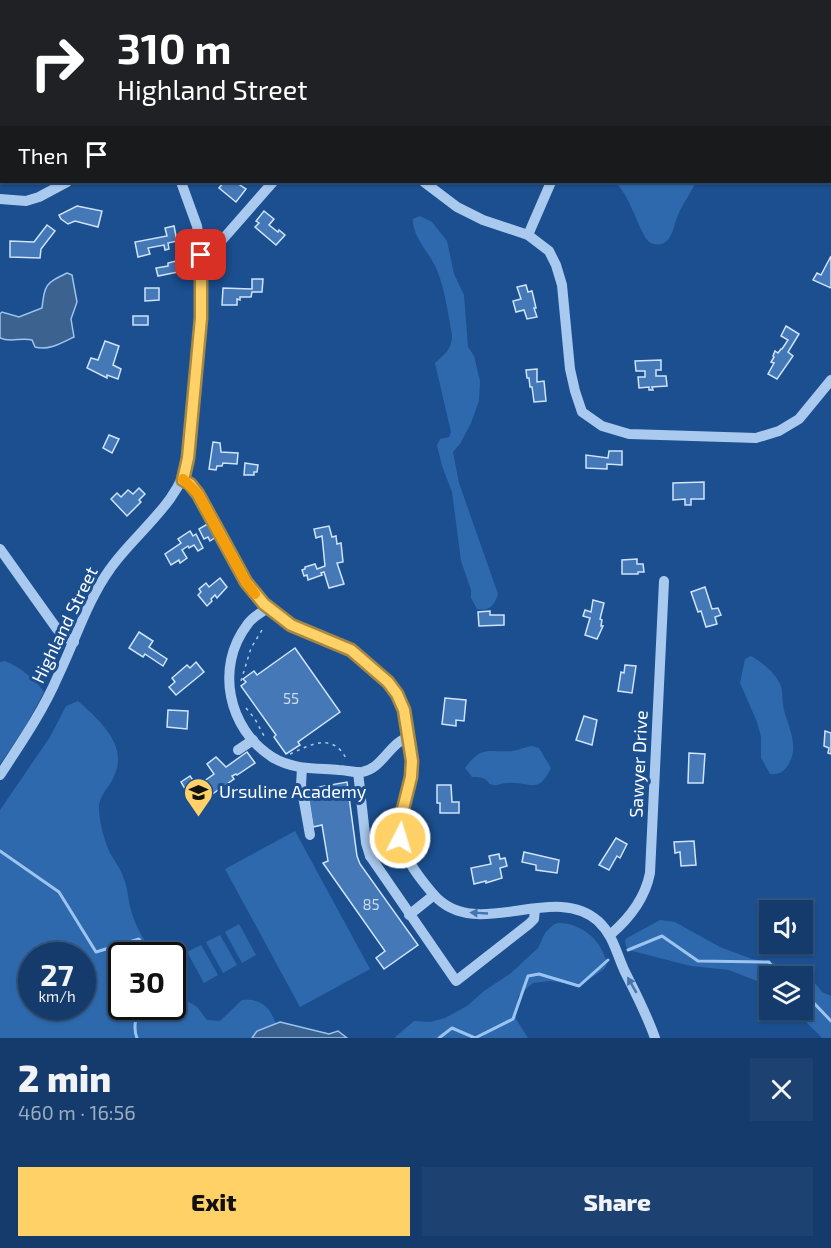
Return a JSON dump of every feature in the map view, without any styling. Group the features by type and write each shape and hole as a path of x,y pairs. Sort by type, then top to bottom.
{"street":[{"path":"0,199 26,201 65,183"},
{"name":"Highland Street","path":"0,775 24,739 49,694 109,570 173,495 183,480 188,458 201,318 201,255 197,226 181,183"},
{"path":"201,255 223,239 272,183"},
{"path":"425,183 465,211 483,220 528,235 549,251 562,285 570,369 575,391 582,412 602,426 629,434 756,438 779,431 799,419 831,380"},
{"path":"528,235 551,183"},
{"path":"183,480 195,490 219,529 246,582 268,608 291,625 351,650 388,682 399,698 404,710 409,737 412,770 400,821 401,843 409,861 434,895 445,905 472,913 565,907 579,910 592,917 610,935 655,1038"},
{"path":"0,549 57,629 74,642"},
{"name":"Sawyer Drive","path":"610,935 635,910 647,887 650,873 664,581"},
{"path":"268,608 246,625 236,646 229,679 235,713 253,740 272,757 302,768 358,772 369,769 399,741 409,737"},
{"path":"238,750 253,740"},
{"path":"302,768 301,785 310,835"},
{"path":"358,772 366,843 370,856 456,981 530,924 534,919 535,909"},
{"path":"370,856 401,843"},
{"path":"410,915 434,895"}],"path":[{"path":"240,686 250,648 262,630"},
{"path":"243,705 255,719 267,742"},
{"path":"286,756 311,744 322,742 342,750 348,764"}],"shaded area":[{"path":"616,183 695,183 680,211 671,235 665,243 660,244 649,242 646,238"},
{"path":"420,216 432,222 447,241 454,274 464,295 468,347 474,356 480,381 479,401 471,423 453,452 459,483 498,594 493,604 485,609 477,609 471,598 471,590 461,561 452,492 437,445 440,439 449,437 451,432 435,363 449,348 452,335 440,278 413,226 413,219"},
{"path":"67,273 72,275 77,302 71,319 74,337 45,348 35,347 32,340 0,338 0,314 2,312 19,317 42,308 47,286"},
{"path":"751,656 772,672 782,689 783,707 791,732 793,754 784,770 777,774 770,774 761,758 761,737 757,722 740,683 745,659"},
{"path":"5,661 27,674 44,692 24,729 0,764 0,662"},
{"path":"78,701 108,733 117,752 118,763 115,774 100,800 100,821 109,851 125,883 135,922 146,942 108,942 108,1020 186,1020 186,1000 197,1007 207,1020 220,1021 242,1000 249,1000 260,1002 268,1008 276,1024 257,1031 252,1038 0,1038 0,810 50,737 66,706"},
{"path":"532,746 539,748 551,768 542,782 537,785 489,784 483,778 472,777 465,768 471,760 486,751 512,751"},
{"path":"295,831 370,969 300,1007 225,869"},
{"path":"660,920 675,922 720,947 752,959 788,966 759,966 759,982 729,970 691,966 632,951 626,947 627,938"},
{"path":"558,923 576,926 590,935 601,948 607,964 604,969 581,985 550,981 533,983 518,996 516,1019 528,1038 394,1038 414,1021 430,1022 445,1018 467,1006 484,991 511,973 538,948 545,933"},
{"path":"239,924 256,955 242,963 225,932"},
{"path":"220,935 237,965 223,973 206,942"},
{"path":"201,945 218,975 204,983 187,952"},
{"path":"813,980 822,992 831,996 831,1038 822,1038 804,1020 813,1020"},
{"path":"280,1022 329,1034 338,1031 347,1038 252,1038 257,1031"}],"building":[{"path":"223,183 241,183 240,185 246,189 236,202 219,188"},
{"path":"77,206 102,211 98,227 75,221 68,224 61,219 59,215"},
{"path":"264,211 274,219 269,225 285,235 276,245 255,227 259,223 256,221"},
{"path":"47,225 55,231 41,249 40,258 10,257 10,241 34,242"},
{"path":"174,226 177,241 168,243 169,249 165,250 164,245 148,248 150,254 138,257 135,242 167,236 165,228"},
{"path":"831,256 831,288 813,280 817,273 821,275"},
{"path":"180,260 183,271 158,276 156,268 168,266 168,263"},
{"path":"252,279 263,279 262,292 252,292 251,297 240,297 240,300 237,299 237,305 222,305 223,288 252,289"},
{"path":"526,285 528,292 532,291 537,317 527,319 524,310 516,312 513,301 521,299 517,287"},
{"path":"145,288 159,288 159,300 145,301"},
{"path":"133,316 148,316 148,325 133,325"},
{"path":"786,326 799,334 788,352 793,356 777,379 768,374 774,363 771,362 775,351 778,353 788,340 781,336"},
{"path":"105,341 119,346 113,365 121,369 118,379 107,375 107,378 87,368 91,358 98,360"},
{"path":"661,360 661,370 656,370 656,376 666,376 667,386 652,387 653,390 649,390 649,387 639,388 638,377 645,377 645,371 636,371 635,361"},
{"path":"537,369 537,382 544,381 546,401 534,402 532,387 527,378 526,370"},
{"path":"109,435 119,439 112,453 103,448"},
{"path":"213,442 220,443 221,452 238,453 237,464 223,463 222,466 217,466 216,470 209,469"},
{"path":"609,451 622,451 622,465 607,464 607,469 586,468 586,455 608,458"},
{"path":"245,463 258,465 254,475 244,475"},
{"path":"704,482 704,499 691,499 691,505 685,505 685,499 673,500 673,483"},
{"path":"139,488 145,494 139,500 141,502 127,516 111,499 117,493 121,497 128,490 133,494"},
{"path":"209,523 216,537 210,541 208,537 204,539 199,529"},
{"path":"329,526 332,537 336,536 337,544 341,543 343,562 337,563 344,584 329,588 324,572 308,580 302,570 315,564 317,569 325,566 322,536 316,538 314,529"},
{"path":"190,531 193,536 196,534 203,548 198,551 194,545 189,548 188,546 182,550 187,558 171,565 165,554 181,543 178,539"},
{"path":"637,559 637,564 643,564 644,572 622,574 622,560"},
{"path":"220,578 227,587 217,598 215,595 207,606 198,595 201,592 199,589 206,583 209,587"},
{"path":"705,587 712,609 718,608 721,615 715,617 717,624 706,627 691,592"},
{"path":"593,600 604,603 600,619 602,620 601,626 603,626 597,639 585,635 590,618 583,616 585,610 591,612"},
{"path":"490,611 490,615 504,615 504,625 479,626 478,612"},
{"path":"139,632 153,641 149,647 167,659 163,666 145,654 143,657 129,648"},
{"path":"295,648 340,712 298,742 300,745 286,754 274,737 276,735 241,686 246,682 243,679 254,671 257,675"},
{"path":"196,662 204,672 176,695 169,687 175,682 172,678 187,665 190,668"},
{"path":"625,665 636,666 632,693 618,691 621,672 624,673"},
{"path":"445,698 466,700 464,721 456,720 456,726 442,724"},
{"path":"168,710 188,711 187,729 167,727"},
{"path":"584,716 597,720 592,745 576,740"},
{"path":"825,731 831,733 831,754 828,753 829,748 824,746"},
{"path":"247,752 255,763 232,776 234,779 195,806 181,782 190,776 197,786 214,774 207,764 216,757 226,767"},
{"path":"689,753 705,754 703,783 688,783"},
{"path":"347,782 360,864 418,945 384,969 376,958 385,951 323,863 328,861 322,825 313,827 307,789"},
{"path":"437,785 451,785 452,802 459,802 459,813 440,813 440,803 437,803"},
{"path":"616,838 627,844 620,858 617,856 609,870 599,865"},
{"path":"694,841 696,865 681,866 680,852 675,853 674,842"},
{"path":"524,852 559,860 557,873 536,870 536,865 522,862"},
{"path":"499,854 500,859 505,858 507,866 500,868 502,878 474,884 471,868 491,864 489,856"}],"waterway":[{"path":"0,851 59,892 96,952 108,948"},
{"path":"628,950 662,936 698,961 769,962 772,966"},
{"path":"129,942 139,939 141,942"},
{"path":"475,1038 513,1019 528,976 539,974 579,986 608,960"},
{"path":"813,1002 831,1021"},
{"path":"136,1020 137,1038"},
{"path":"439,1038 452,1028 475,1038"}],"slow traffic":[{"path":"183,479 198,494 246,582 255,594"}],"place":[{"name":"Ursuline Academy","path":"198,818"}],"route":[{"path":"201,255 201,318 188,458 183,480 190,484 198,494 246,582 264,604 291,625 351,650 388,682 397,694 404,710 412,761 411,777 400,821 400,838"}]}
